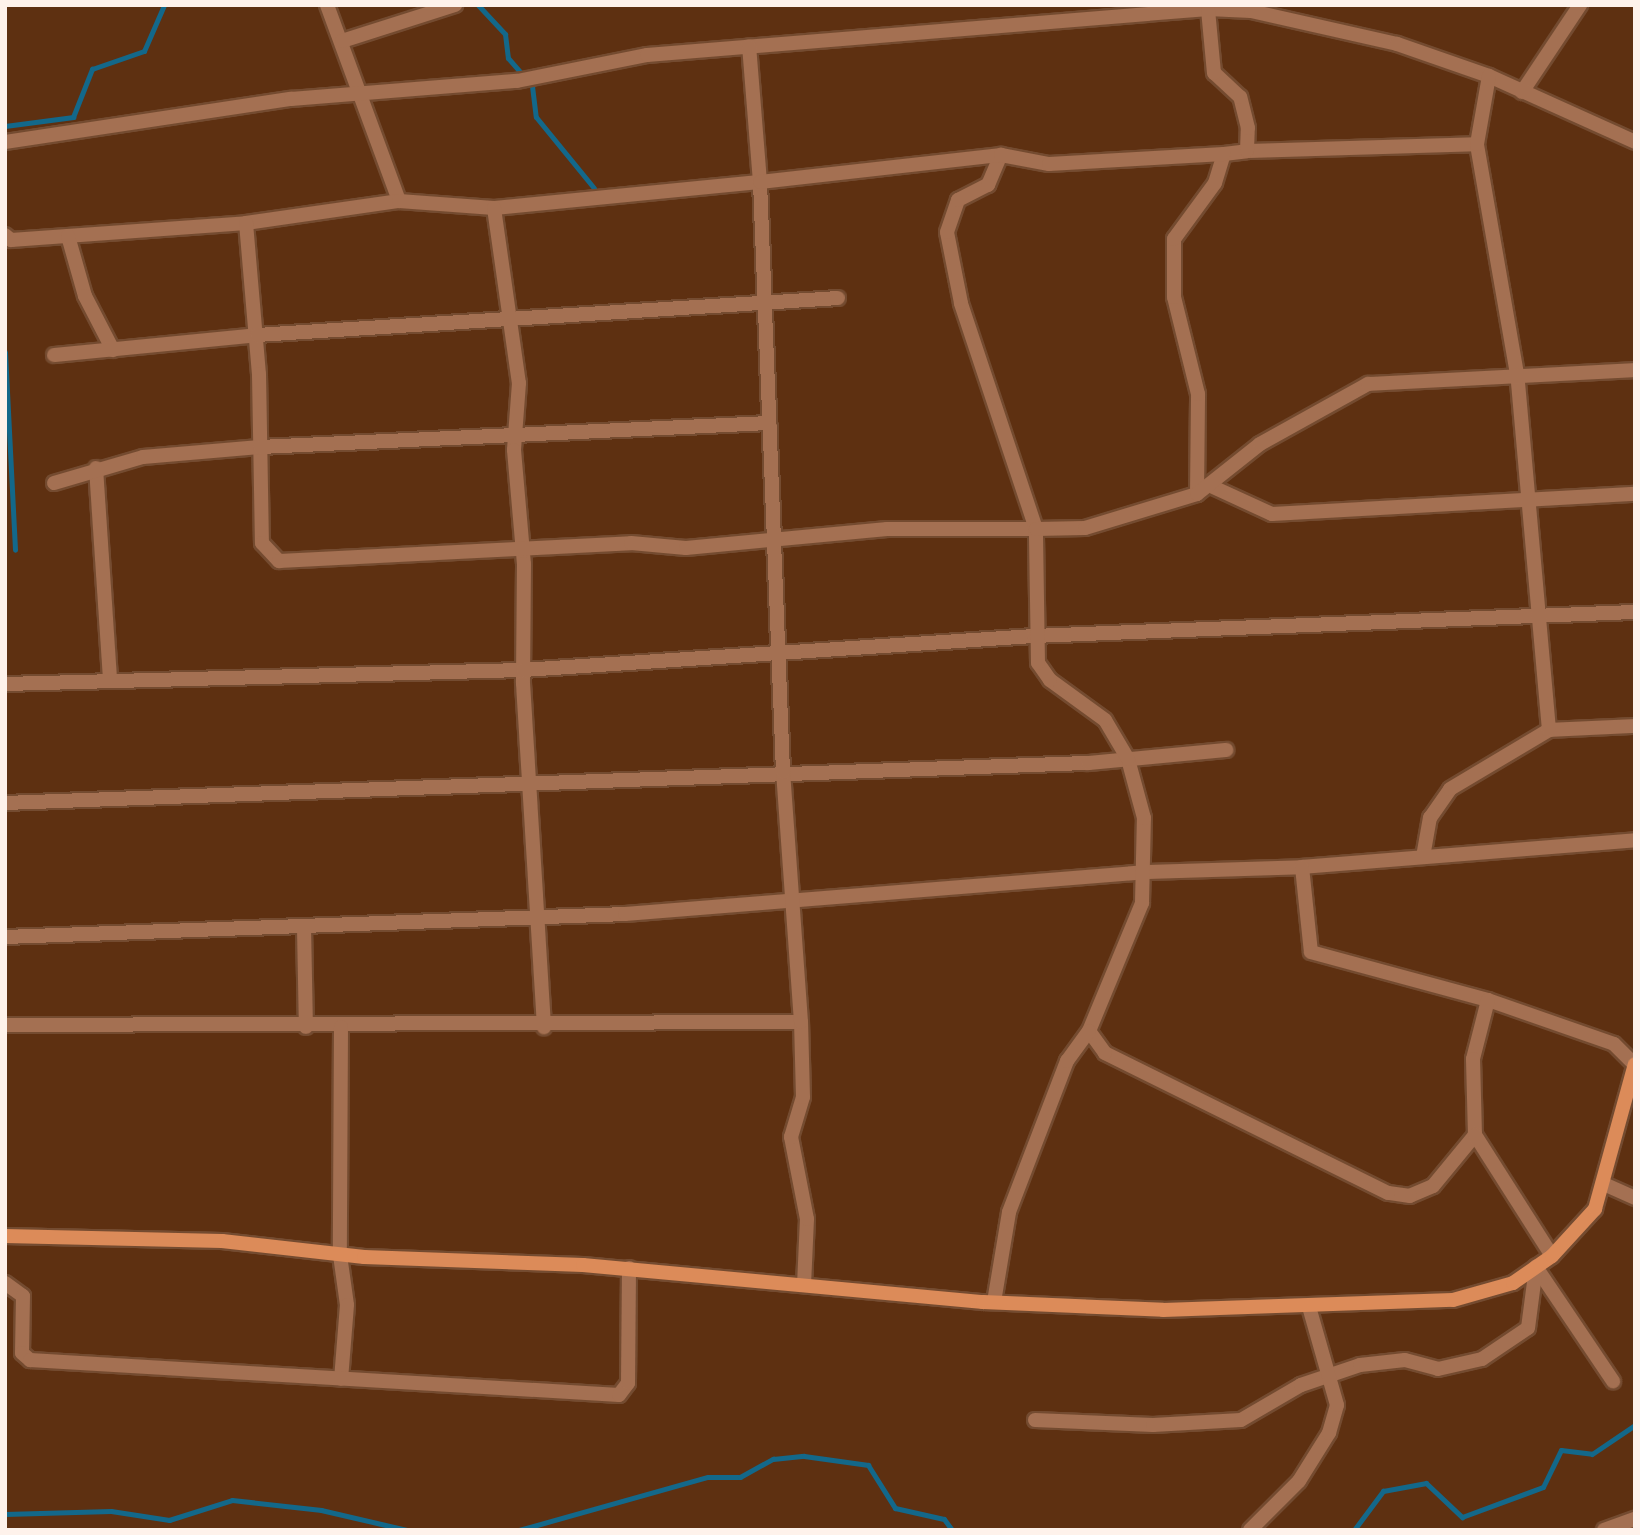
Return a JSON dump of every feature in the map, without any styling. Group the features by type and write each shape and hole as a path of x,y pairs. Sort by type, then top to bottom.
{"street":[{"path":"327,5 399,201"},
{"path":"342,41 455,5"},
{"path":"1522,92 1580,5"},
{"path":"5,142 360,92 540,78 647,55 1208,9 1314,23 1489,76 1635,142"},
{"path":"1208,9 1214,73 1245,110 1247,151"},
{"path":"749,46 760,182 783,772 801,1022 803,1097 791,1138 807,1219 804,1285"},
{"path":"1489,76 1478,144 1517,374 1549,730"},
{"path":"5,235 68,236 246,223 399,201 494,208 1001,155 1049,163 1247,151 1478,144"},
{"path":"1197,494 1198,394 1174,297 1174,239 1216,183 1224,153"},
{"path":"995,1303 1009,1212 1068,1061 1089,1031 1142,903 1147,872 1144,818 1128,759 1097,710 1042,673 1034,636 1036,529 961,303 947,232 958,200 988,185 1001,155"},
{"path":"494,208 519,383 515,438 523,546 523,670 541,917 544,1027"},
{"path":"246,223 257,335 262,543 279,561 523,546 686,548 887,529 1085,528 1213,487 1260,444 1368,384 1517,374 1635,370"},
{"path":"68,236 85,296 113,350"},
{"path":"54,355 257,335 838,298"},
{"path":"54,483 96,468 260,447 515,438 769,423"},
{"path":"96,468 110,680"},
{"path":"1213,487 1272,514 1635,494"},
{"path":"5,684 523,670 1034,636 1635,611"},
{"path":"1423,857 1430,818 1450,789 1549,730 1635,726"},
{"path":"5,803 1128,759 1226,750"},
{"path":"5,937 304,927 793,904 1147,872 1302,867 1635,840"},
{"path":"5,1236 222,1241 340,1255 629,1268 995,1303 1163,1310 1309,1307 1482,1296 1552,1256 1595,1209 1606,1185 1634,1064 1614,1044 1488,1000 1311,952 1302,867"},
{"path":"304,927 306,1027"},
{"path":"1488,1000 1473,1059 1475,1135 1552,1256"},
{"path":"5,1026 544,1027 801,1022"},
{"path":"341,1027 340,1255 347,1305 341,1380"},
{"path":"1089,1031 1116,1061 1388,1193 1410,1196 1433,1186 1475,1135"},
{"path":"1606,1185 1635,1198"},
{"path":"1035,1420 1153,1425 1241,1420 1301,1385 1387,1360 1451,1367 1502,1351 1528,1328 1536,1267"},
{"path":"1536,1267 1613,1381"},
{"path":"5,1283 23,1296 22,1353 30,1360 341,1380 624,1393 629,1268"},
{"path":"1250,1530 1299,1481 1329,1433 1337,1405 1334,1377 1309,1307"},
{"path":"1604,1530 1635,1519"}],"waterway":[{"path":"5,126 73,117 92,69 144,51 164,5"},
{"path":"478,5 505,34 508,58 532,86 536,117 594,188"},
{"path":"5,352 15,550"},
{"path":"1354,1530 1383,1491 1426,1483 1462,1517 1543,1487 1561,1450 1592,1454 1635,1425"},
{"path":"519,1530 708,1477 740,1477 773,1459 804,1456 868,1465 895,1508 944,1519 952,1530"},
{"path":"5,1514 111,1511 169,1520 232,1500 321,1510 407,1530"}]}
